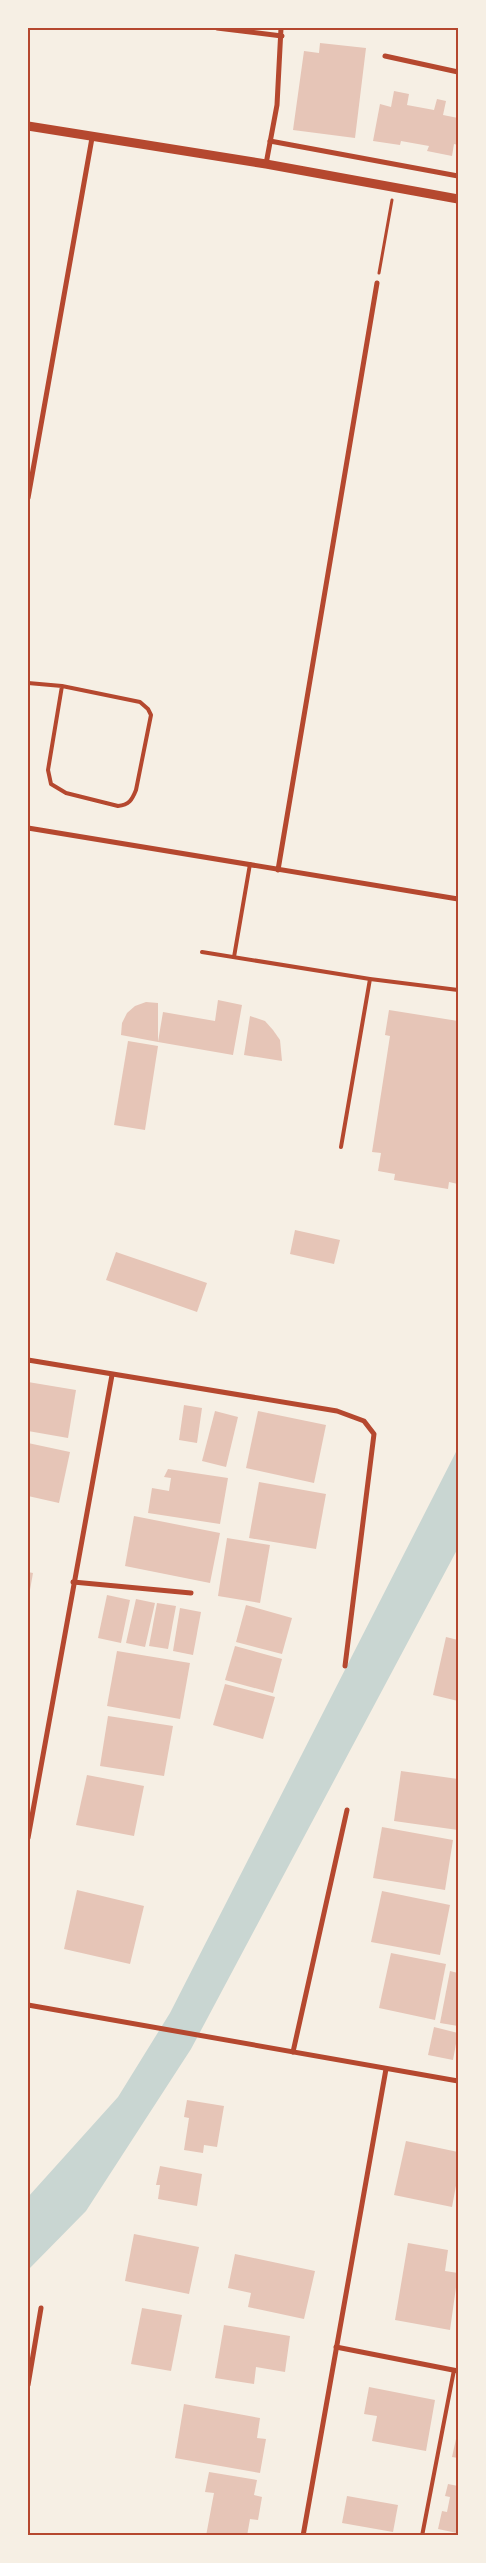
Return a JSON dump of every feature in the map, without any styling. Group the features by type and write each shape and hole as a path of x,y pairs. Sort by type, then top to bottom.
{"street":[{"path":"218,28 282,36"},
{"path":"266,164 277,104 281,28"},
{"path":"385,56 458,72"},
{"path":"28,126 92,138 266,164 458,199"},
{"path":"28,498 92,138"},
{"path":"270,141 458,176"},
{"path":"278,870 378,283"},
{"path":"28,828 458,899"},
{"path":"28,1360 337,1411 364,1421 374,1434 345,1666"},
{"path":"28,1838 112,1375"},
{"path":"73,1582 191,1593"},
{"path":"293,2052 347,1810"},
{"path":"28,2005 458,2081"},
{"path":"303,2536 386,2069"},
{"path":"28,2385 42,2308"},
{"path":"336,2347 456,2370"}],"lane":[{"path":"28,683 62,686 140,702 148,709 151,715 136,790 132,800 125,805 66,793 52,784 48,770 62,686"},
{"path":"234,957 250,864"},
{"path":"202,952 370,979 458,990"},
{"path":"341,1147 370,979"},
{"path":"422,2536 456,2370"}],"path":[{"path":"378,283 395,188"}],"shaded area":[{"path":"458,1448 458,1548 191,2049 86,2211 28,2270 28,2197 118,2097 170,2013"}],"building":[{"path":"320,43 366,48 355,138 293,130 304,51 319,53"},
{"path":"394,91 409,94 407,105 434,110 437,99 446,101 443,115 458,118 458,145 454,144 452,156 427,151 429,146 401,141 400,145 373,141 380,104 391,107"},
{"path":"218,1000 242,1005 233,1055 158,1042 163,1012 215,1021"},
{"path":"146,1002 158,1003 158,1042 121,1035 122,1023 127,1013 135,1006"},
{"path":"389,1010 458,1021 458,1184 449,1182 448,1189 394,1180 395,1174 378,1171 381,1153 372,1152 390,1036 385,1035"},
{"path":"250,1016 265,1021 273,1030 280,1040 282,1061 244,1055"},
{"path":"128,1041 158,1046 145,1130 114,1125"},
{"path":"295,1230 340,1240 334,1264 290,1254"},
{"path":"116,1252 207,1283 197,1312 106,1280"},
{"path":"28,1382 76,1390 68,1438 28,1431"},
{"path":"184,1405 202,1408 197,1443 179,1440"},
{"path":"215,1411 238,1417 226,1467 202,1461"},
{"path":"258,1411 326,1425 314,1483 246,1468"},
{"path":"28,1443 70,1452 59,1503 28,1496"},
{"path":"168,1469 228,1478 220,1524 148,1513 152,1488 169,1491 171,1478 164,1477"},
{"path":"259,1482 326,1494 316,1549 249,1538"},
{"path":"134,1516 220,1533 210,1583 125,1566"},
{"path":"227,1538 270,1545 260,1603 218,1596"},
{"path":"28,1572 33,1573 28,1601"},
{"path":"107,1595 130,1600 121,1643 98,1638"},
{"path":"136,1599 155,1603 145,1647 126,1643"},
{"path":"157,1603 176,1606 168,1649 149,1646"},
{"path":"246,1605 292,1618 282,1654 236,1642"},
{"path":"180,1608 201,1612 193,1655 173,1651"},
{"path":"446,1637 458,1640 458,1701 433,1695"},
{"path":"235,1646 282,1659 273,1693 225,1680"},
{"path":"117,1651 190,1663 180,1719 107,1706"},
{"path":"225,1684 275,1697 263,1739 213,1725"},
{"path":"108,1716 173,1726 164,1776 100,1766"},
{"path":"401,1771 458,1779 458,1830 394,1821"},
{"path":"87,1775 144,1786 134,1836 76,1825"},
{"path":"382,1827 453,1840 445,1890 373,1878"},
{"path":"77,1890 144,1906 130,1964 64,1949"},
{"path":"382,1891 450,1905 440,1955 371,1942"},
{"path":"391,1953 446,1964 435,2020 379,2008"},
{"path":"450,1971 458,1973 458,2026 440,2023"},
{"path":"434,2027 458,2033 453,2060 428,2055"},
{"path":"187,2100 224,2106 217,2147 204,2145 203,2153 184,2150 189,2118 184,2117"},
{"path":"406,2141 458,2152 458,2175 452,2207 394,2195"},
{"path":"160,2166 202,2174 197,2206 158,2199 160,2185 156,2185"},
{"path":"134,2234 199,2247 189,2294 125,2281"},
{"path":"408,2243 448,2250 445,2271 458,2273 450,2330 395,2320"},
{"path":"235,2254 315,2271 304,2319 248,2307 251,2293 228,2288"},
{"path":"142,2308 182,2315 171,2371 131,2364"},
{"path":"224,2325 290,2336 285,2372 256,2367 254,2384 215,2378"},
{"path":"369,2387 435,2400 426,2451 372,2441 377,2416 364,2414"},
{"path":"184,2404 260,2418 257,2438 266,2439 260,2473 175,2458"},
{"path":"456,2439 458,2440 458,2458 452,2457"},
{"path":"209,2472 257,2480 254,2495 262,2497 258,2520 250,2519 247,2536 206,2536 214,2493 205,2492"},
{"path":"448,2484 458,2486 458,2536 457,2533 438,2529 442,2511 447,2512 450,2497 445,2496"},
{"path":"347,2496 398,2505 393,2532 342,2523"}]}
